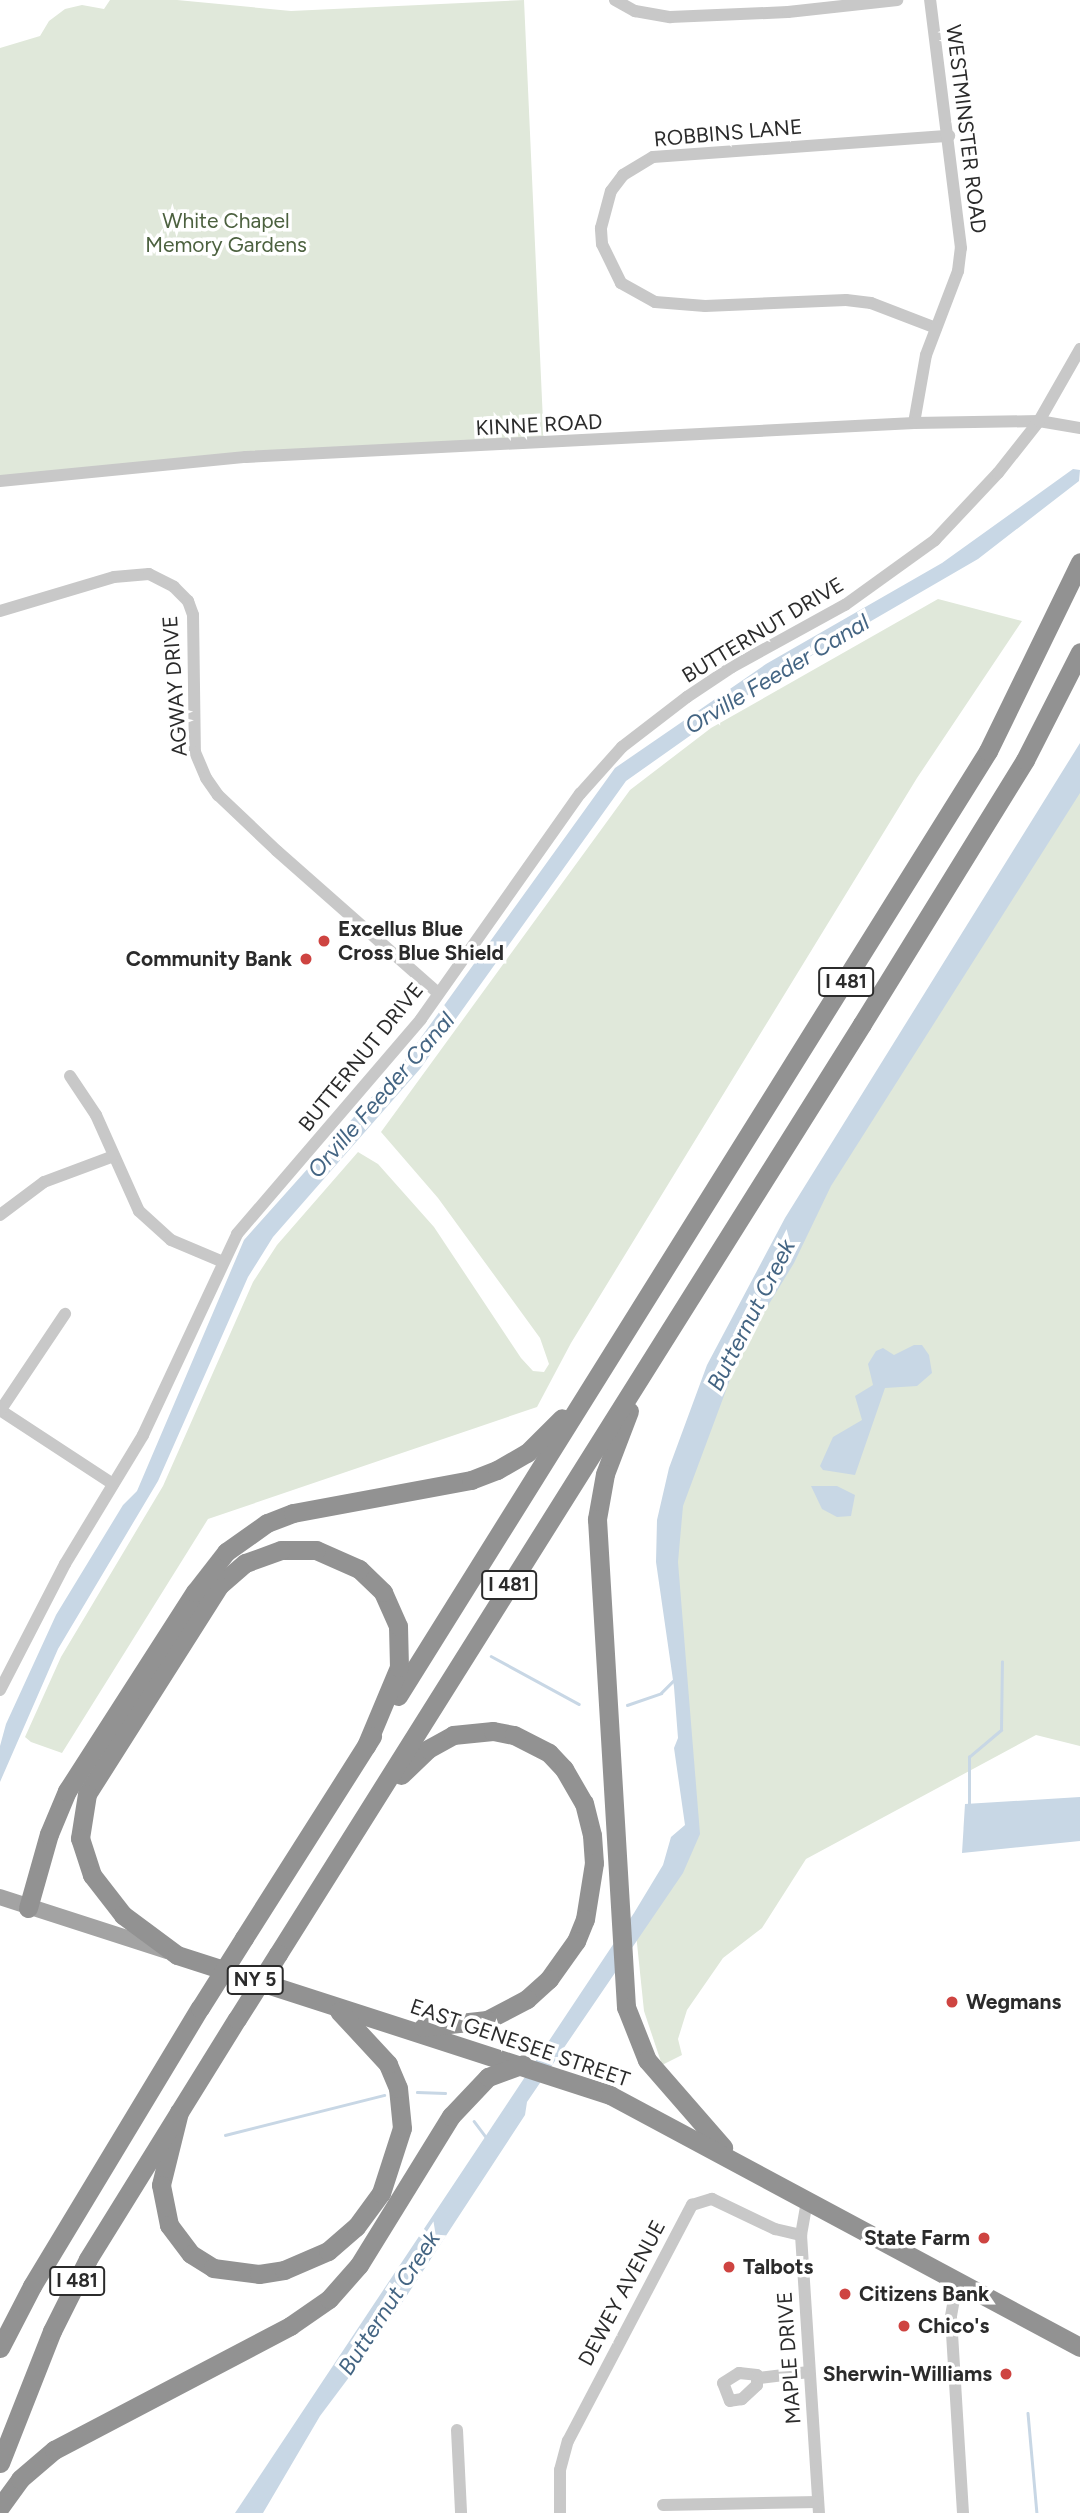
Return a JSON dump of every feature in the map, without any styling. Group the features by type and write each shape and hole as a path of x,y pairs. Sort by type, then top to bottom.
{"highway":[{"name":"I 481","path":"0,2348 32,2286 200,2008 988,751 1080,562"},
{"name":"I 481","path":"0,2463 58,2319 88,2259 1025,760 1080,652"},
{"path":"647,1368 608,1464 597,1519 624,1986 634,2034 647,2060 733,2158"},
{"path":"29,1908 49,1834 67,1791 195,1592 226,1552 267,1523 293,1513 471,1480 497,1470 538,1443 589,1389"},
{"path":"177,1955 123,1915 103,1895 84,1857 82,1809 99,1772 209,1600 245,1563 281,1550 316,1550 359,1569 383,1592 398,1626 399,1667 366,1746"},
{"path":"374,1804 413,1761 440,1741 493,1731 539,1746 556,1759 578,1790 592,1835 594,1863 585,1919 576,1941 549,1979 527,1999 487,2020 407,2027"},
{"name":"EAST GENESEE STREET","path":"177,1955 524,2064 610,2095 733,2158 807,2202 1080,2347"},
{"path":"179,2112 161,2185 169,2225 191,2254 214,2268 259,2274 306,2262 339,2243 381,2193 394,2162 402,2116 398,2088 388,2064 363,2031 333,2006"},
{"path":"0,2507 20,2479 69,2440 290,2326 329,2299 359,2265 451,2116 488,2077 524,2064"}],"main road":[{"name":"EAST GENESEE STREET","path":"0,1897 177,1955"},
{"name":"EAST GENESEE STREET","path":"0,1903 29,1908"}],"street":[{"path":"615,0 635,12 670,17 788,12 897,0"},
{"name":"WESTMINSTER ROAD","path":"914,423 918,388 936,328 958,271 961,248 930,0"},
{"name":"ROBBINS LANE","path":"936,328 871,303 846,300 705,306 655,302 621,282 602,244 601,228 611,191 623,175 653,157 949,136"},
{"name":"BUTTERNUT DRIVE","path":"0,1690 65,1563 169,1385 223,1262 248,1219 388,1060 438,993 537,849 622,747 732,667 894,573 970,504 1039,421 1080,349"},
{"name":"KINNE ROAD","path":"0,481 246,457 914,423 1039,421 1080,428"},
{"name":"AGWAY DRIVE","path":"0,611 114,577 149,574 174,587 188,601 193,615 195,752 206,778 218,795 277,851 438,993"},
{"path":"70,1076 96,1115 111,1157 139,1211 162,1234 223,1262"},
{"path":"0,1215 44,1182 111,1157"},
{"path":"65,1314 0,1410 113,1484"},
{"name":"DEWEY AVENUE","path":"560,2513 560,2470 568,2441 692,2205 703,2199 719,2201 775,2229 801,2235"},
{"name":"MAPLE DRIVE","path":"807,2202 801,2235 818,2507"},
{"path":"957,2282 951,2317 963,2513"},
{"path":"759,2378 809,2372"},
{"path":"457,2430 461,2513"},
{"path":"663,2505 818,2507"}],"green space":[{"name":"White Chapel Memory Gardens","path":"110,0 177,0 291,11 524,0 544,444 246,457 0,481 0,48 40,36 49,21 65,9 82,5 104,9"},
{"path":"938,599 1022,621 917,778 571,1343 537,1407 208,1519 62,1753 31,1742 25,1737 61,1657 163,1486 253,1282 277,1245 358,1152 378,1164 434,1227 521,1358 533,1371 544,1372 549,1364 540,1338 438,1198 381,1132 630,790 711,728"},
{"path":"1080,762 1080,1746 1036,1735 806,1859 762,1928 723,1958 687,2010 678,2039 682,2055 662,2065 644,2011 635,1924 692,1818 669,1529 718,1371"}],"water":[{"name":"Orville Feeder Canal","path":"1073,469 1080,470 1079,481 978,559 766,682 626,781 420,1069 273,1237 248,1277 158,1481 58,1649 0,1782 0,1746 6,1724 56,1615 123,1505 137,1491 244,1240 404,1061 615,768 766,664 942,563"},
{"name":"Butternut Creek","path":"1080,743 1080,793 831,1186 794,1263 741,1350 683,1506 678,1562 700,1834 683,1873 527,2102 525,2115 383,2332 320,2416 263,2513 235,2513 634,1913 663,1865 671,1837 685,1825 674,1748 678,1738 674,1687 656,1562 657,1520 669,1468 707,1365 785,1218"},
{"path":"914,1345 922,1345 929,1355 932,1373 917,1386 885,1388 855,1475 823,1470 820,1466 833,1437 862,1420 855,1396 873,1385 868,1364 876,1351 883,1348 894,1355"},
{"path":"811,1486 837,1486 855,1495 851,1516 837,1517 822,1509"},
{"path":"1080,1797 1080,1841 962,1853 965,1804"}],"waterway":[{"path":"491,1656 579,1704"},
{"path":"969,1804 969,1757 1001,1730 1002,1662"},
{"path":"627,1705 661,1693 675,1679"},
{"path":"417,2092 445,2093"},
{"path":"225,2135 384,2095"},
{"path":"474,2121 487,2138"},
{"path":"1028,2413 1037,2513"}],"place":[{"name":"Excellus Blue Cross Blue Shield","path":"324,941"},
{"name":"Community Bank","path":"306,959"},
{"name":"Wegmans","path":"952,2002"},
{"name":"State Farm","path":"984,2238"},
{"name":"Talbots","path":"729,2267"},
{"name":"Citizens Bank","path":"845,2294"},
{"name":"Chico's","path":"904,2326"},
{"name":"Sherwin-Williams","path":"1006,2374"}]}
